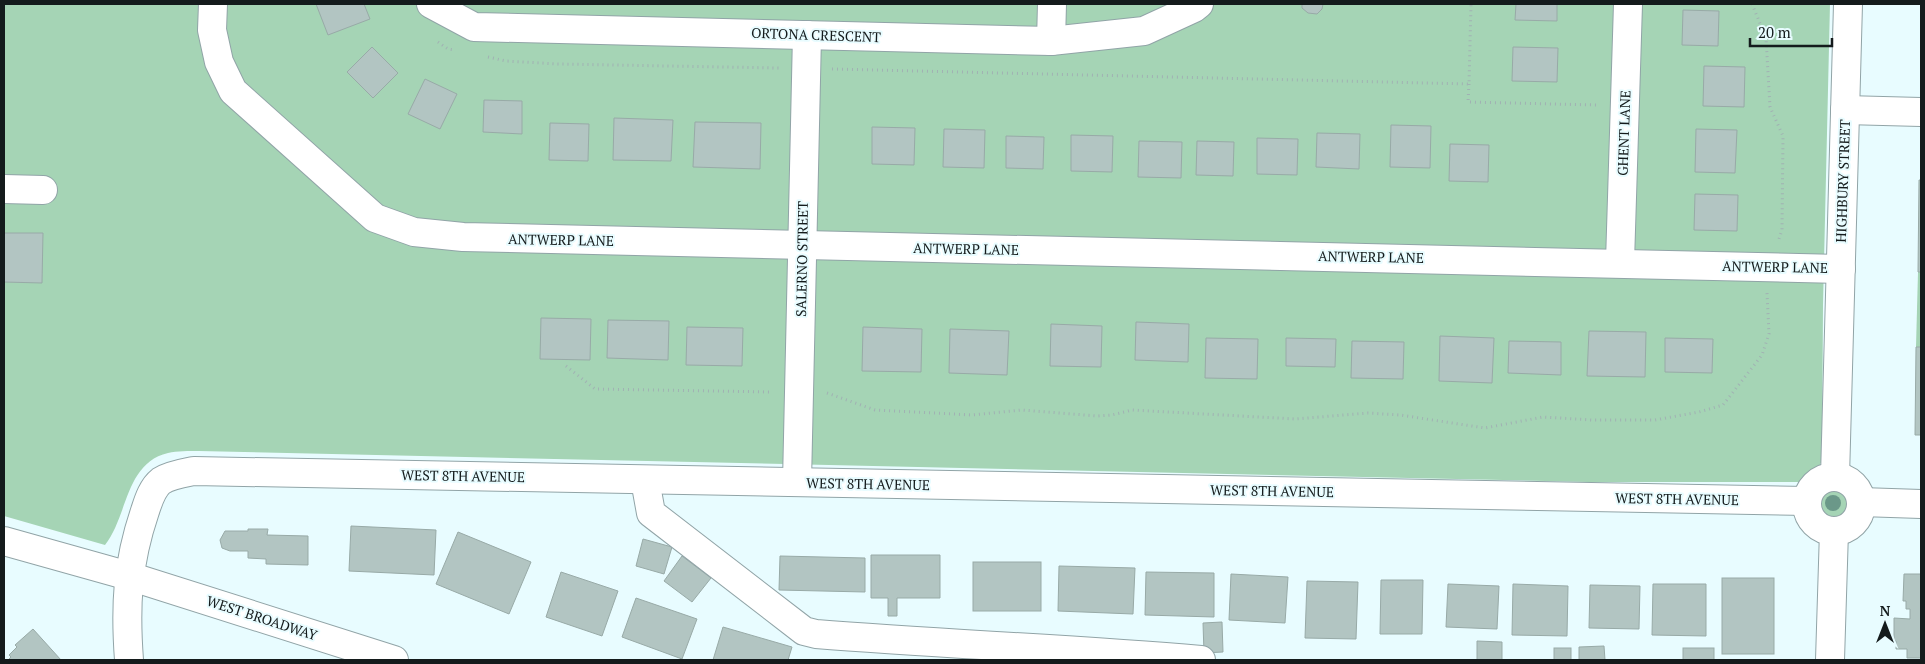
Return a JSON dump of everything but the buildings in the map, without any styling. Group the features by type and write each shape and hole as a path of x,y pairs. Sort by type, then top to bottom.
{"street":[{"name":"ANTWERP LANE","path":"213,4 212,30 219,62 233,92 375,218 414,232 463,237 802,246 1841,268"},
{"name":"ORTONA CRESCENT","path":"431,4 474,27 1052,41 1144,31 1199,4"},
{"path":"1052,4 1052,41"},
{"name":"GHENT LANE","path":"1620,262 1628,4"},
{"name":"HIGHBURY STREET","path":"1836,477 1848,4"},
{"name":"SALERNO STREET","path":"797,482 807,35"},
{"path":"1845,110 1921,112"},
{"path":"4,189 43,190"},
{"name":"WEST 8TH AVENUE","path":"129,660 126,621 129,576 136,537 150,497 160,482 176,475 194,471 1807,502"},
{"path":"1836,477 1850,482 1856,488 1861,502 1859,514 1854,522 1847,527 1834,530 1821,527 1814,522 1809,515 1807,502 1811,489 1817,483 1824,479 1836,477"},
{"path":"645,480 651,513 804,631 816,634 937,643 1094,651 1201,660"},
{"path":"1861,502 1921,504"},
{"path":"1830,660 1834,530"},
{"path":"4,541 129,576"},
{"name":"WEST BROADWAY","path":"129,576 394,660"}],"path":[{"path":"566,366 595,389 831,393 874,410 972,415 1022,410 1112,416 1132,410 1295,419 1368,413 1400,415 1485,428 1543,417 1592,420 1655,420 1699,412 1723,405 1762,355 1769,334 1766,291 1768,267 1782,230 1783,136 1770,107 1766,38 1752,4"},
{"path":"1469,84 1468,102 1625,105"}],"green space":[{"path":"4,4 1830,4 1823,305 1822,460 1817,472 1804,482 1588,482 183,451 168,453 154,459 143,468 135,479 119,520 105,545 4,516"},
{"path":"1918,272 1921,272 1921,347 1916,347"},
{"path":"1834,488 1840,489 1845,493 1849,498 1849,510 1845,515 1840,519 1834,520 1828,519 1823,515 1819,510 1818,504 1819,498 1823,493 1828,489"}]}
